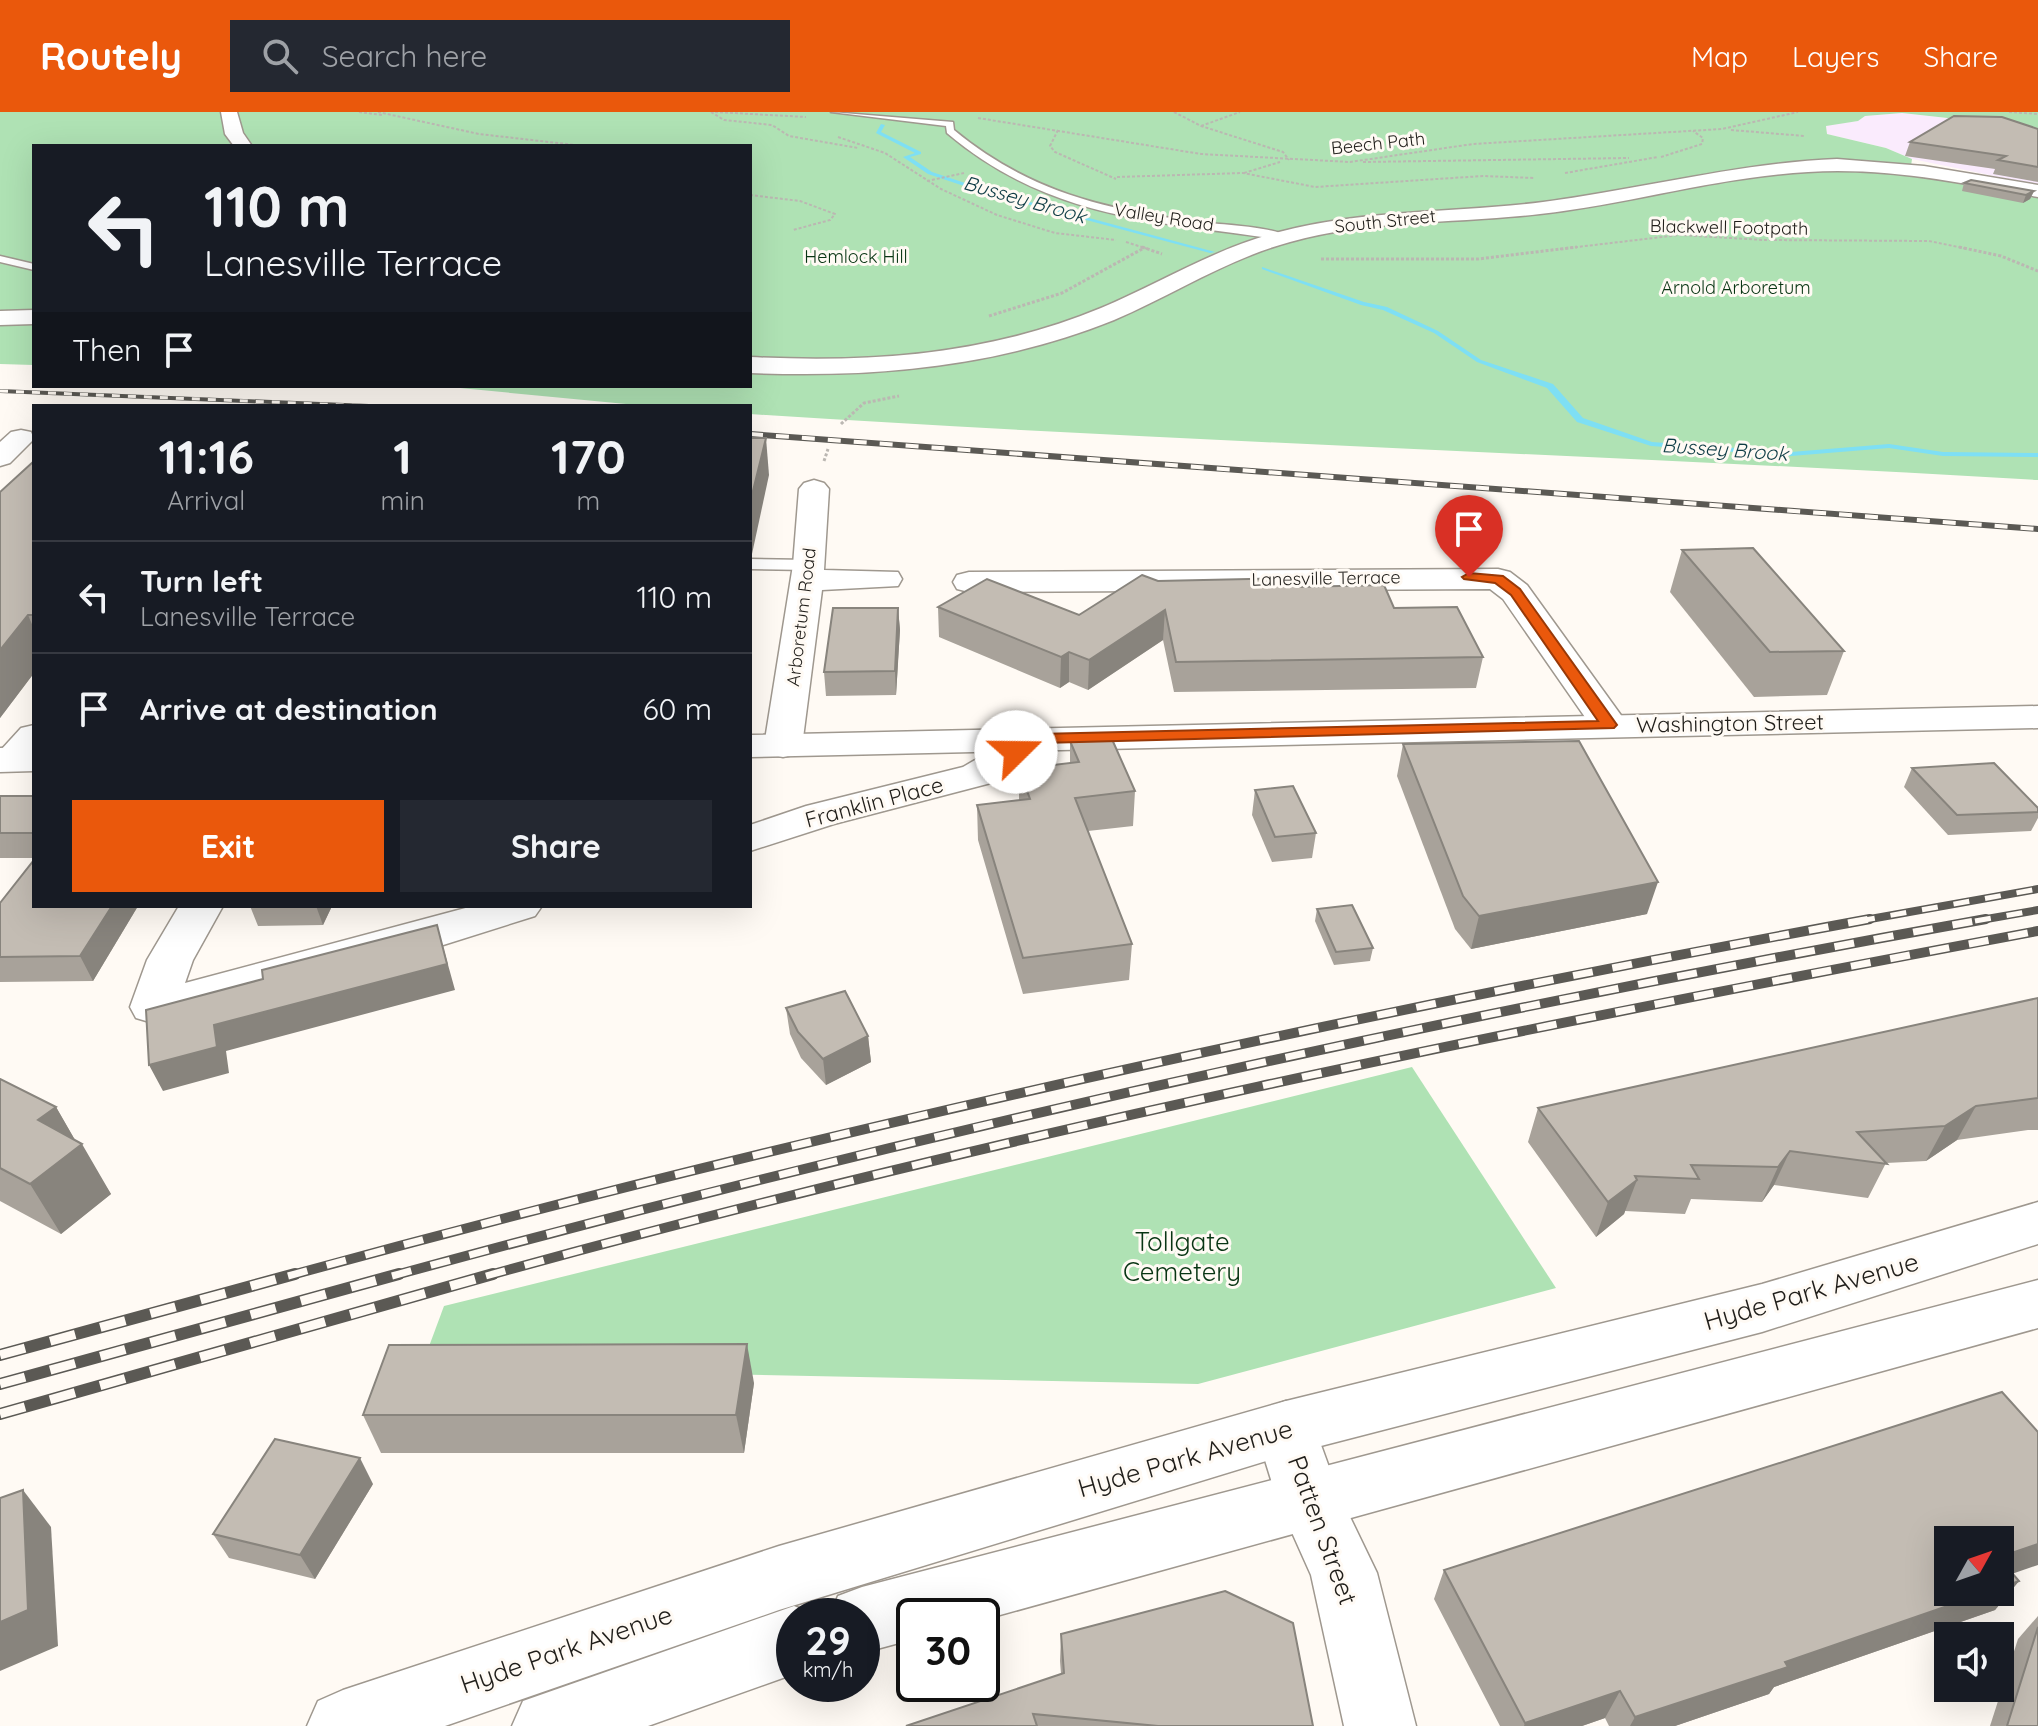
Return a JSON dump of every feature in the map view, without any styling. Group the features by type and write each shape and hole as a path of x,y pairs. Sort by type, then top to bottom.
{"street":[{"path":"229,112 234,134 242,144"},
{"name":"South Street","path":"752,365 879,368 955,358 1077,326 1208,266 1284,237 1365,221 1564,206 1702,178 1809,165 1903,169 2038,191"},
{"path":"0,318 32,317"},
{"name":"Arboretum Road","path":"766,746 807,572 814,489"},
{"path":"807,572 886,579"},
{"name":"Lanesville Terrace","path":"969,582 1498,579 1515,592 1609,725"},
{"name":"Washington Street","path":"766,746 2038,717"},
{"name":"Franklin Place","path":"752,838 820,815 977,775 1038,739"},
{"path":"200,908 166,968 153,1007 511,909"},
{"name":"Hyde Park Avenue","path":"343,1726 779,1578 1286,1428 1762,1308 2038,1223"},
{"path":"880,1615 2038,1304"},
{"name":"Patten Street","path":"1286,1428 1309,1499 1344,1573 1380,1726"},
{"path":"548,1726 776,1646"}],"lane":[{"path":"835,112 950,124 962,117"},
{"name":"Valley Road","path":"950,124 950,131 957,139 994,167 1053,192 1112,210 1284,237"},
{"path":"0,259 32,267"},
{"path":"752,564 807,572"}],"path":[{"path":"359,112 479,134 566,144"},
{"path":"713,112 806,117 817,112"},
{"path":"713,112 724,120 772,125 789,136 888,154 900,167 958,200 1028,226 1081,239 1120,240 1208,266"},
{"path":"785,114 793,112"},
{"path":"1174,112 1201,126 1283,152 1289,160 1243,173"},
{"path":"1219,112 1226,117"},
{"path":"1201,126 1242,112"},
{"name":"Beech Path","path":"962,117 1201,154 1350,162 1473,144 1737,127 1798,112"},
{"path":"2009,112 2038,114"},
{"path":"739,113 760,123"},
{"path":"1058,130 1050,146 1055,152 1117,177 1243,173 1315,187 1483,176 1535,178"},
{"path":"1661,157 1702,144 1703,138 1693,131"},
{"path":"830,132 865,148"},
{"path":"1350,162 1642,158"},
{"path":"926,181 953,174"},
{"path":"1112,210 1106,200 1108,189 1117,177"},
{"path":"752,195 800,201 835,214 830,220 793,230"},
{"name":"Blackwell Footpath","path":"1321,259 1478,259 1679,235 1764,240 1929,241 2001,256 2038,271"},
{"path":"978,319 1062,293 1145,248"}],"shaded area":[{"path":"1902,113 2038,128 2038,185 1912,159 1886,148 1827,134 1826,125 1858,121 1865,116"}],"green space":[{"name":"Arnold Arboretum","path":"0,112 2038,112 2038,128 1902,113 1865,116 1858,121 1826,126 1827,134 1886,148 1912,159 1910,173 2038,195 2038,480 911,424 752,414 752,404 626,404 460,388 752,388 752,144 32,144 32,365 0,364"},
{"name":"Tollgate Cemetery","path":"1412,1067 1556,1288 1198,1384 421,1368 444,1306"}],"building":[{"path":"1954,116 2002,117 2038,129 2038,167 1998,160 2006,156 1910,142"},
{"path":"1971,180 2034,191 2026,195 1964,183"},
{"path":"752,438 766,438 752,495"},
{"path":"32,463 32,615 28,615 0,650 0,492"},
{"path":"1753,548 1844,651 1770,652 1682,550"},
{"path":"1142,575 1158,581 1294,578 1296,587 1384,585 1394,608 1457,607 1483,657 1176,662 1165,610 1089,660 1069,652 1061,657 938,607 987,579 1079,615"},
{"path":"833,608 898,608 895,671 824,672"},
{"path":"1111,737 1135,791 1075,798 1132,944 1023,958 977,805 1030,799 1019,769 1079,762 1070,741"},
{"path":"1579,741 1658,882 1479,916 1463,896 1403,744"},
{"path":"1994,763 2038,808 2038,812 1957,815 1912,768"},
{"path":"1293,786 1316,833 1275,837 1255,790"},
{"path":"0,796 32,796 32,833 0,833"},
{"path":"32,863 32,908 111,908 80,956 0,957 0,903"},
{"path":"1352,905 1373,948 1336,952 1317,909"},
{"path":"437,925 447,964 214,1025 217,1047 149,1065 146,1010 263,979 262,970"},
{"path":"845,991 868,1036 823,1059 798,1032 786,1008"},
{"path":"2038,998 2038,1098 1976,1106 1945,1126 1857,1132 1887,1164 1790,1151 1778,1167 1691,1165 1699,1179 1635,1176 1637,1180 1608,1202 1538,1108"},
{"path":"0,1079 56,1107 38,1120 82,1144 30,1184 0,1168"},
{"path":"747,1344 736,1415 363,1415 389,1345"},
{"path":"2002,1392 2038,1432 2038,1544 2014,1552 2014,1526 1934,1526 1934,1606 1947,1606 1785,1662 1788,1667 1635,1717 1620,1691 1525,1723 1444,1570"},
{"path":"275,1439 360,1458 300,1555 213,1534"},
{"path":"23,1490 28,1610 0,1622 0,1498"},
{"path":"1225,1591 1293,1623 1313,1726 1158,1726 1033,1714 1037,1726 906,1726 978,1702 1000,1702 1000,1694 1064,1673 1061,1634"},
{"path":"2038,1627 2038,1726 2007,1726"}],"waterway":[{"name":"Bussey Brook","path":"883,125 878,132 919,153 906,157 930,173 987,192 1212,252"},
{"name":"Bussey Brook","path":"1264,268 1363,304 1385,308 1436,332 1479,361 1550,386 1580,420 1651,444 1791,454 1889,446 1943,454 2038,455"}],"railway":[{"path":"0,391 320,404"},
{"path":"752,434 2038,529"},
{"path":"1867,920 2038,889"},
{"path":"1978,921 2038,910"},
{"path":"1978,921 1986,919"},
{"path":"288,1276 680,1174 1075,1081 1472,996 1867,920"},
{"path":"1859,921 1867,920"},
{"path":"392,1276 787,1173 1185,1080 1584,995 1978,921"},
{"path":"486,1276 678,1224 1064,1130 1453,1045 2038,931"},
{"path":"0,1355 295,1274"},
{"path":"0,1384 399,1274"},
{"path":"0,1414 493,1274"}],"route":[{"path":"1016,752 1038,739 1609,725 1515,592 1498,579 1469,577"}],"park label":[{"name":"Hemlock Hill","path":"856,256"}]}
